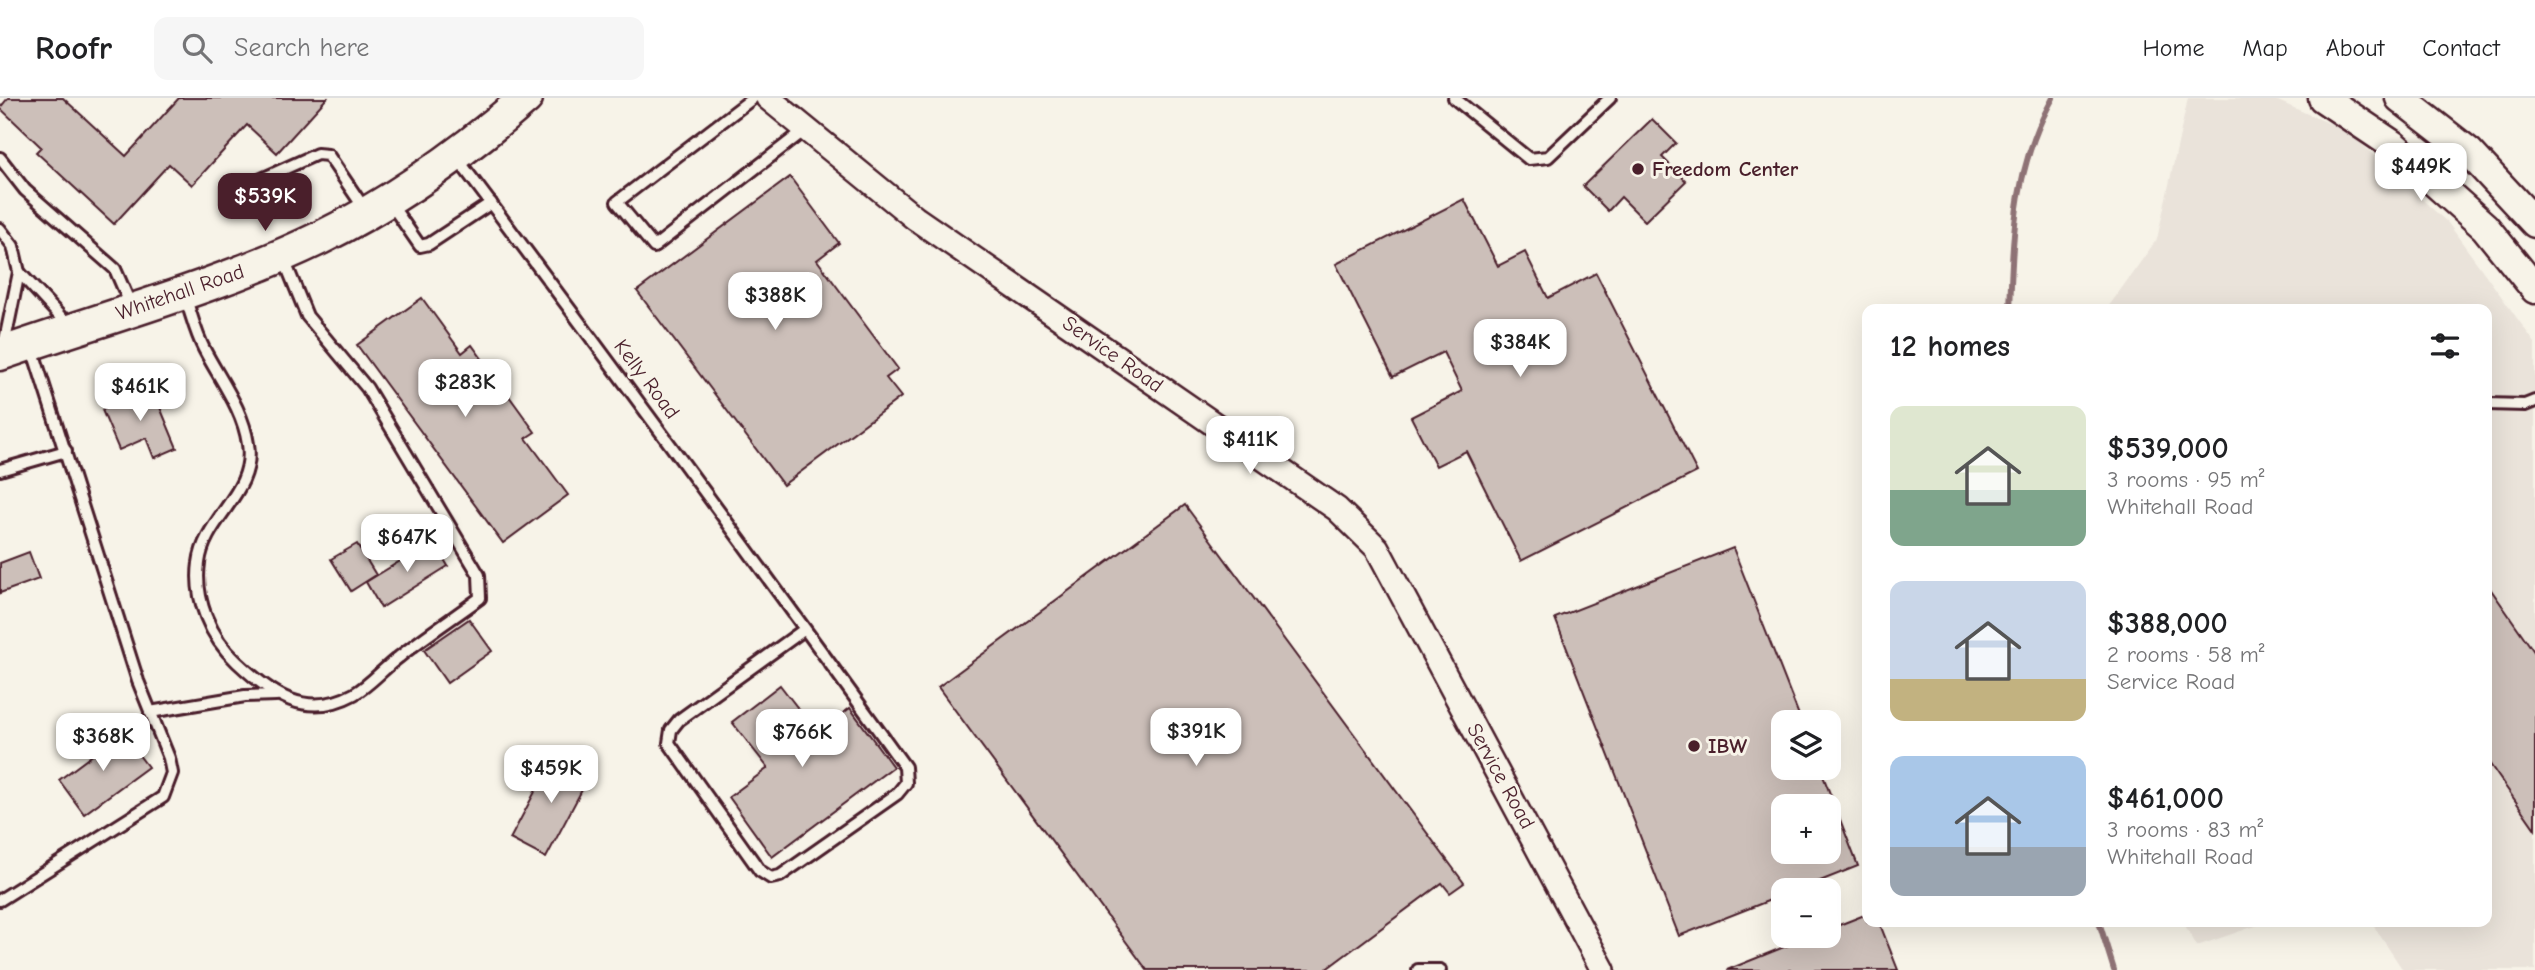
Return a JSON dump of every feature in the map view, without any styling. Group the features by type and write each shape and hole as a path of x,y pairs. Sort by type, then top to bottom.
{"main road":[{"name":"Whitehall Road","path":"11,350 183,291 321,238 454,155 526,98"}],"street":[{"name":"Service Road","path":"768,98 915,218 1337,509 1377,548 1603,970"},
{"path":"2323,98 2393,145 2485,227 2535,289"},
{"path":"2400,98 2469,152 2535,223"}],"lane":[{"path":"753,98 617,202 654,247 806,129"},
{"path":"1454,98 1529,159 1539,159 1548,158 1610,98"},
{"path":"233,192 317,153 328,155 420,246 429,244 491,203"},
{"name":"Kelly Road","path":"454,155 805,629 905,767 906,783 897,794 780,876 771,878 760,871 669,743 671,730 679,720 805,629"},
{"path":"0,158 25,190 115,269 132,308"},
{"path":"0,229 13,246 19,272 11,350 66,451 138,681 172,773 163,796 0,900"},
{"path":"183,291 203,347 238,409 249,446 242,487 208,533 199,560 196,591 212,630 232,658 264,688 294,703 322,704 354,694 480,598 479,575 366,388 307,316 282,254"},
{"path":"19,272 72,329"},
{"path":"2492,404 2525,405 2535,401"},
{"path":"0,470 66,451"},
{"path":"150,712 245,696 278,695"},
{"path":"1418,970 1440,970"}],"shaded area":[{"path":"2188,98 2271,98 2347,131 2448,223 2535,343 2535,970 2403,970 2374,927 2492,927 2492,304 2110,304 2157,239"},
{"path":"2186,927 2252,927 2197,946"}],"building":[{"path":"8,98 63,98 126,156 179,98 327,98 277,153 247,125 192,185 169,164 114,224 36,152 41,147 0,108"},
{"name":"Freedom Center","path":"1652,119 1676,143 1662,157 1686,181 1645,221 1621,197 1608,211 1583,186"},
{"path":"790,177 839,243 817,260 898,369 886,378 901,397 783,485 637,291"},
{"path":"1464,199 1498,266 1525,252 1548,298 1596,273 1697,472 1521,561 1466,451 1436,466 1411,417 1462,391 1443,352 1393,377 1336,264"},
{"path":"422,298 462,353 472,345 535,432 526,438 568,495 503,543 357,345"},
{"path":"152,388 177,448 154,458 146,438 119,450 102,410"},
{"path":"1185,505 1464,883 1450,893 1442,883 1325,970 1147,970 938,687"},
{"path":"433,541 448,566 381,608 366,582"},
{"path":"357,544 376,575 351,591 331,559"},
{"name":"IBW","path":"1733,548 1797,710 1771,710 1771,780 1825,780 1830,794 1771,794 1771,864 1841,864 1841,822 1858,866 1828,878 1771,878 1771,900 1679,936 1555,618"},
{"path":"29,552 39,579 0,593 0,563"},
{"path":"2492,591 2535,653 2535,829 2492,767"},
{"path":"469,619 492,651 447,683 424,650"},
{"path":"780,685 817,733 850,708 893,767 772,857 729,797 768,768 732,722"},
{"path":"122,733 148,767 84,814 59,780"},
{"path":"556,752 592,771 546,858 510,839"},
{"path":"1862,916 1862,927 1881,927 1898,970 1727,970 1781,948 1841,948 1841,924"}],"waterway":[{"path":"2010,304 2012,254 2023,175 2030,149 2053,98"},
{"path":"2101,927 2114,970"}],"place":[{"name":"Freedom Center","path":"1638,169"},
{"name":"IBW","path":"1694,746"}]}
